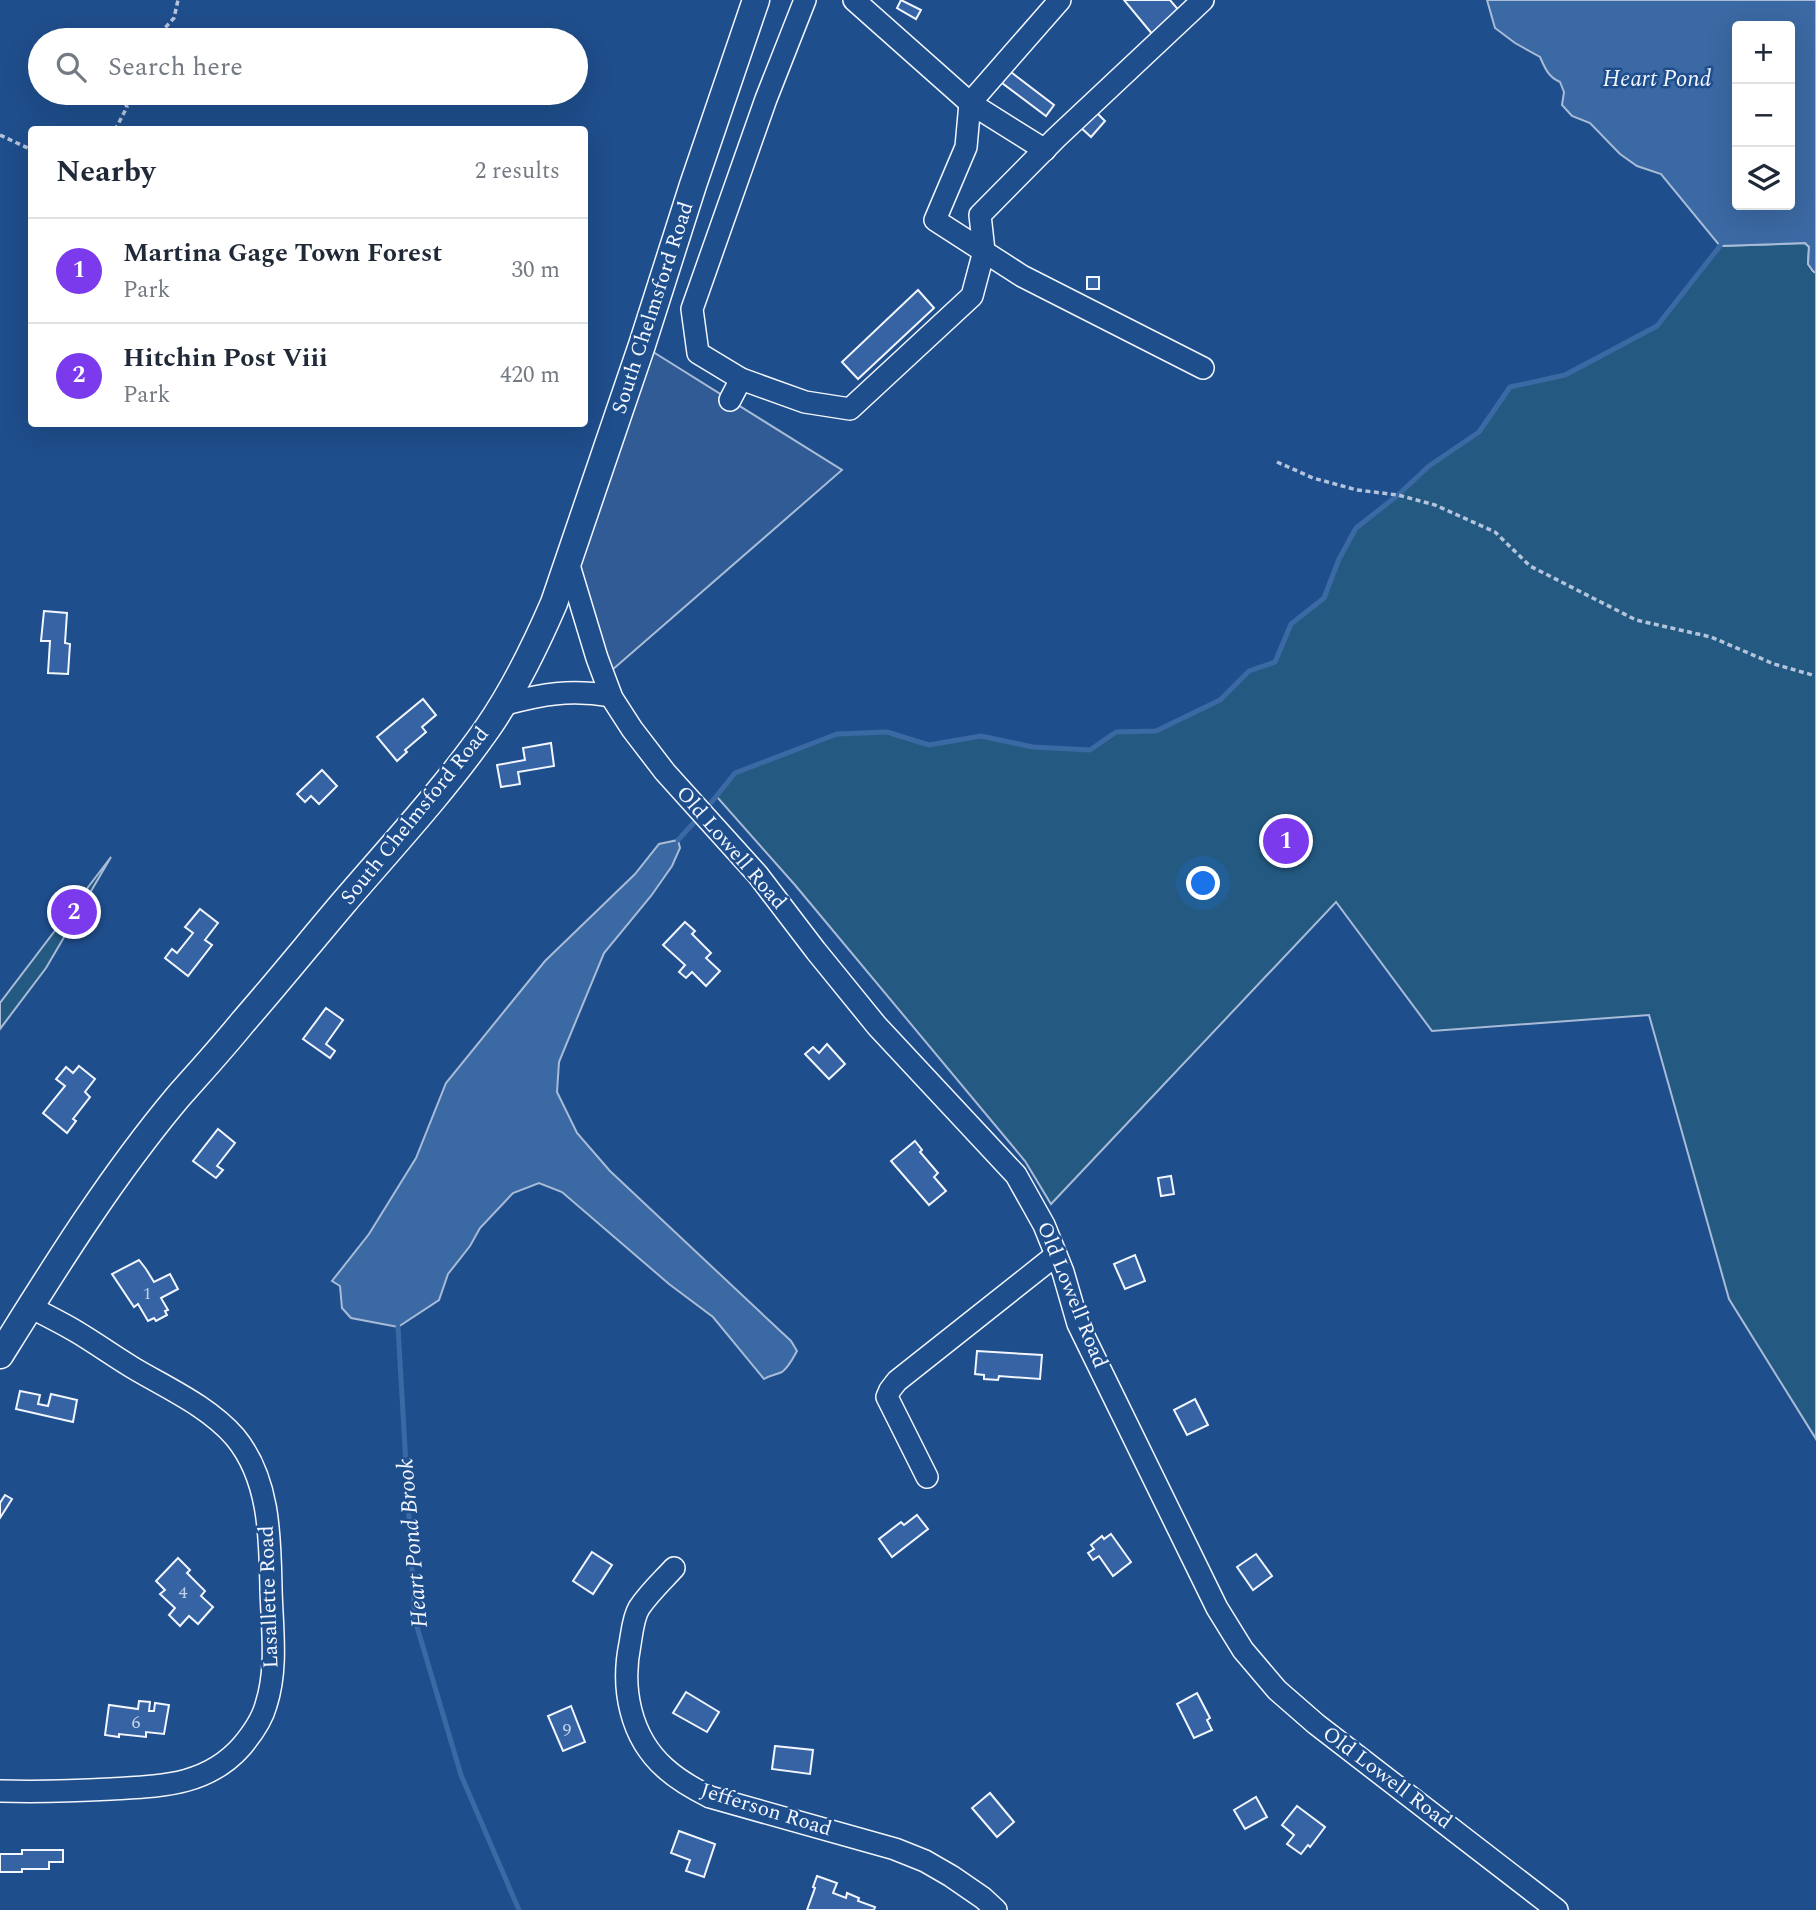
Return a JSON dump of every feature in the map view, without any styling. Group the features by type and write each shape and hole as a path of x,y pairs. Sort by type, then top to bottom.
{"main road":[{"name":"South Chelmsford Road","path":"0,1355 100,1201 176,1100 459,767 488,728 537,643 554,603 642,345 756,0"}],"street":[{"path":"805,0 766,99 692,309 698,353 741,379 805,402 850,409 972,296 984,251 980,215 1203,0"},
{"path":"854,0 970,103 1045,150"},
{"path":"1060,0 970,103 966,147 935,220 1022,276 1203,368"},
{"path":"730,400 741,379"},
{"name":"Old Lowell Road","path":"568,562 611,696 632,729 665,772 758,875 877,1026 1016,1175 1044,1225 1078,1324 1217,1608 1243,1650 1277,1690 1316,1724 1557,1910"},
{"path":"502,705 533,696 561,693 586,692 611,696"},
{"path":"927,1477 887,1397 890,1390 897,1381 1056,1255"},
{"name":"Lasallette Road","path":"0,1791 164,1786 199,1777 230,1760 252,1734 266,1707 273,1679 274,1646 266,1516 260,1483 250,1460 235,1438 212,1416 75,1330 30,1307"},
{"name":"Jefferson Road","path":"674,1568 637,1611 626,1665 626,1689 634,1719 646,1746 664,1767 710,1797 895,1849 925,1861 983,1898 996,1910"}],"path":[{"path":"165,28 174,18 178,0"},
{"path":"117,126 126,105"},
{"path":"0,135 28,148"},
{"path":"1277,462 1312,478 1435,505 1495,532 1530,566 1636,620 1711,637 1774,664 1816,676"}],"shaded area":[{"path":"1805,243 1809,247 1808,264 1816,273 1816,1439 1729,1299 1649,1015 1432,1031 1336,902 1051,1204 1025,1161 795,885 717,797 735,773 837,734 887,732 929,745 981,736 1033,747 1090,750 1116,732 1156,731 1220,700 1249,671 1275,662 1291,624 1324,598 1339,559 1356,528 1429,466 1479,432 1510,387 1565,375 1657,326 1720,246"},
{"path":"642,345 842,470 604,677 568,562"},
{"path":"111,857 46,968 0,1029 0,1003"}],"water":[{"name":"Heart Pond","path":"1487,0 1816,0 1816,273 1808,264 1809,247 1805,243 1720,246 1661,174 1637,166 1620,154 1590,123 1572,116 1562,105 1564,92 1560,82 1550,75 1540,57 1495,28"},
{"path":"678,840 680,848 672,866 604,953 559,1062 557,1092 577,1133 610,1171 791,1341 797,1351 789,1365 782,1372 764,1379 713,1317 669,1284 562,1192 539,1183 513,1193 480,1228 448,1274 439,1300 398,1327 351,1318 342,1308 340,1286 332,1281 369,1234 416,1158 446,1083 545,961 635,874 659,844"}],"building":[{"path":"901,0 921,10 916,19 897,8"},
{"path":"1124,0 1170,0 1181,13 1153,35"},
{"path":"1007,69 1054,105 1046,116 998,80"},
{"path":"1094,110 1105,121 1091,137 1079,126"},
{"path":"1087,277 1099,277 1099,289 1087,289"},
{"path":"918,290 934,308 858,379 842,362"},
{"path":"44,611 67,613 65,643 70,644 68,674 48,673 50,641 41,641"},
{"path":"423,699 436,715 422,727 426,732 405,750 407,752 397,761 377,737"},
{"path":"551,743 554,766 518,772 520,784 501,787 497,765 525,760 523,748"},
{"path":"322,770 337,786 319,804 311,796 305,802 297,794"},
{"path":"200,909 218,923 205,940 212,945 188,976 165,958 172,949 177,953 193,933 185,927"},
{"path":"685,922 695,931 692,934 711,953 706,958 720,971 706,986 692,972 686,978 679,972 685,965 663,945"},
{"path":"326,1008 343,1020 326,1044 335,1051 330,1058 303,1039"},
{"path":"827,1044 845,1064 829,1079 805,1054 813,1047 819,1053"},
{"path":"79,1066 95,1079 85,1092 90,1097 73,1119 76,1121 67,1133 43,1113 65,1086 56,1079 66,1067 73,1073"},
{"path":"218,1129 235,1143 217,1166 223,1170 216,1178 193,1161"},
{"path":"915,1141 922,1150 920,1152 938,1173 934,1177 946,1191 929,1205 891,1161"},
{"path":"1171,1176 1174,1194 1161,1196 1158,1178"},
{"path":"1135,1255 1145,1281 1125,1289 1114,1264"},
{"path":"139,1260 154,1282 170,1274 178,1289 161,1298 168,1310 165,1311 167,1315 156,1321 154,1318 148,1321 138,1304 134,1307 112,1274"},
{"path":"977,1351 1042,1355 1040,1379 999,1376 998,1380 984,1379 984,1375 975,1374"},
{"path":"20,1391 40,1395 38,1404 48,1406 51,1394 77,1400 73,1422 16,1409"},
{"path":"1195,1399 1208,1425 1187,1435 1174,1410"},
{"path":"5,1495 12,1499 0,1518 0,1503"},
{"path":"917,1515 928,1529 892,1557 879,1539 901,1522 904,1525"},
{"path":"1111,1534 1131,1562 1113,1576 1099,1556 1093,1560 1088,1553 1094,1549 1091,1545 1102,1536 1104,1539"},
{"path":"592,1552 612,1565 593,1594 573,1581"},
{"path":"1256,1554 1272,1576 1253,1590 1237,1567"},
{"path":"178,1558 190,1570 187,1573 205,1591 201,1596 213,1607 198,1624 189,1616 180,1626 169,1615 175,1608 160,1594 165,1590 156,1581"},
{"path":"686,1692 719,1712 707,1732 673,1713"},
{"path":"1197,1693 1210,1718 1207,1720 1212,1730 1194,1738 1177,1704"},
{"path":"139,1701 150,1702 149,1711 154,1711 155,1703 169,1705 164,1734 146,1732 146,1737 105,1735 109,1705 138,1709"},
{"path":"571,1706 585,1742 563,1751 548,1716"},
{"path":"775,1746 813,1750 810,1774 772,1769"},
{"path":"990,1793 1014,1822 997,1837 972,1808"},
{"path":"1256,1797 1267,1817 1245,1829 1234,1810"},
{"path":"1297,1806 1325,1827 1301,1854 1287,1844 1294,1835 1282,1825"},
{"path":"679,1831 715,1844 704,1877 686,1871 690,1860 671,1853"},
{"path":"22,1850 63,1850 63,1862 49,1862 49,1869 0,1872 0,1854 22,1854"},
{"path":"817,1876 837,1883 833,1893 846,1898 847,1893 859,1898 858,1901 875,1907 874,1910 807,1910"}],"waterway":[{"name":"Heart Pond Brook","path":"706,809 735,773 837,734 887,732 929,745 981,736 1033,747 1090,750 1116,732 1156,731 1220,700 1249,671 1275,662 1291,624 1324,598 1339,559 1356,528 1429,466 1479,432 1510,387 1565,375 1657,326 1720,246"},
{"name":"Heart Pond Brook","path":"678,840 700,816"},
{"name":"Heart Pond Brook","path":"398,1327 415,1620 461,1775 519,1910"}],"place":[{"name":"Martina Gage Town Forest","path":"1286,841"},
{"name":"Hitchin Post Viii","path":"74,912"}]}
